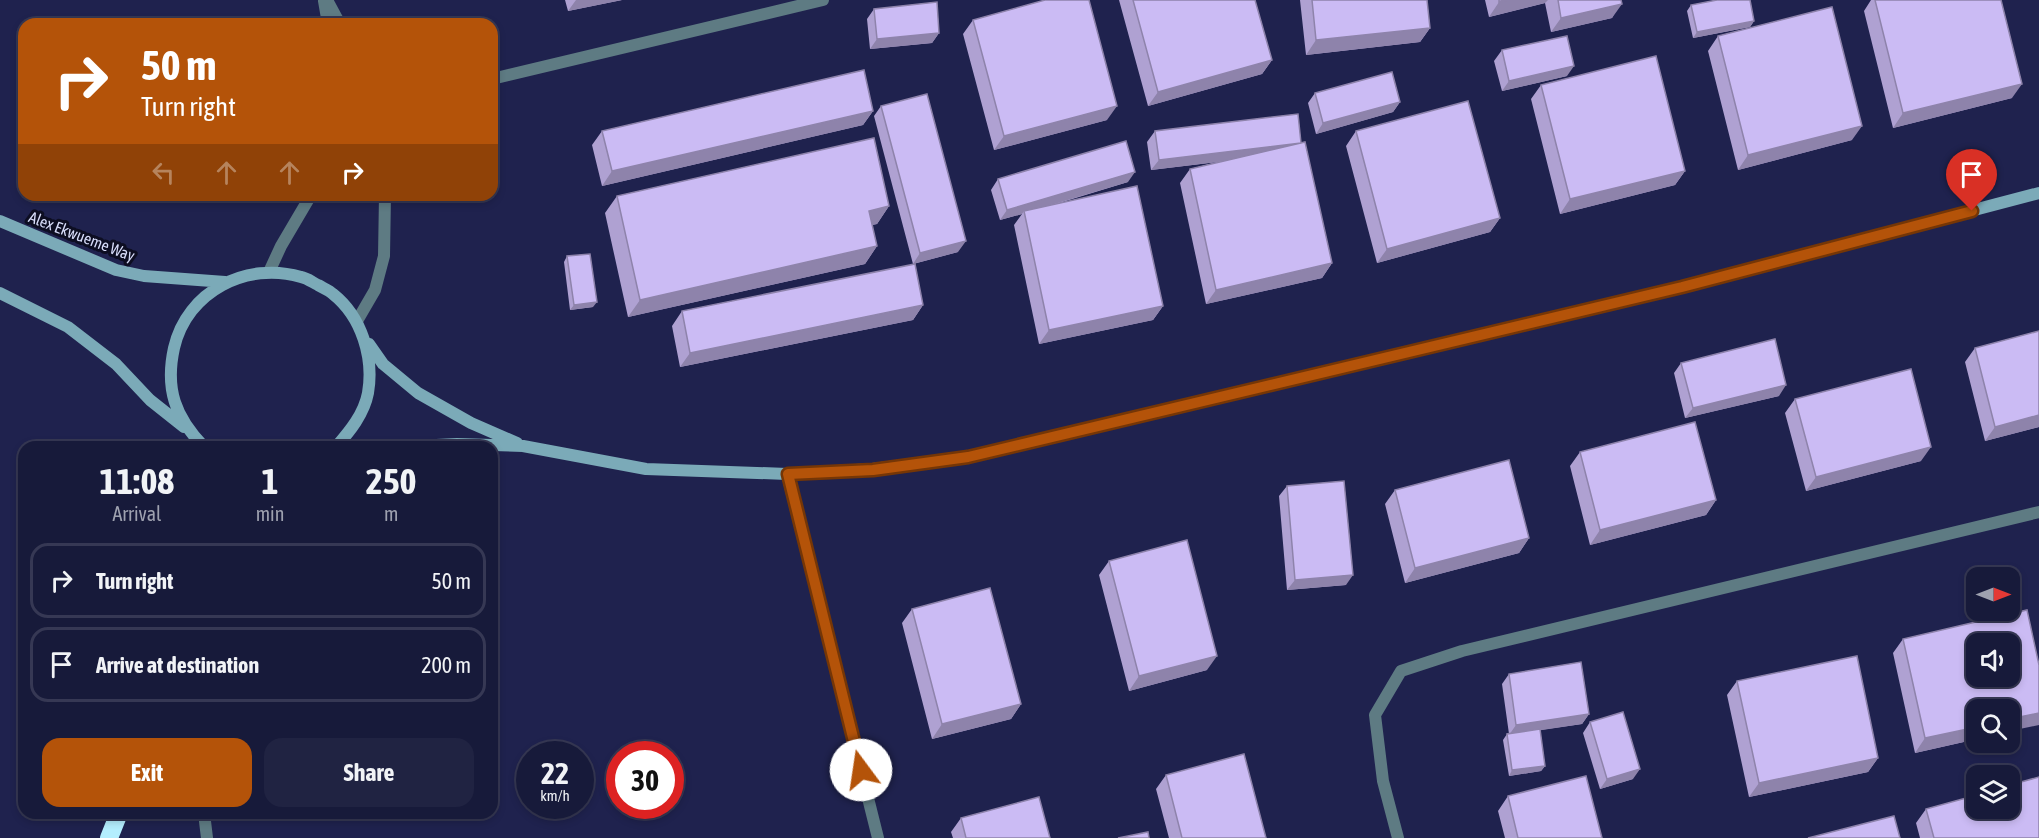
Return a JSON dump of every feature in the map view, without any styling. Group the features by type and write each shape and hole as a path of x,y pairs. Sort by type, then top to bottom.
{"highway":[{"path":"109,838 117,819"}],"street":[{"path":"325,0 327,18"},
{"path":"325,0 336,18"},
{"path":"498,78 823,0"},
{"path":"498,446 524,446 646,470 788,474 873,470 968,457 1682,287 2039,193"},
{"path":"269,272 281,246 307,201"},
{"path":"341,441 355,426 368,394 369,354 358,326 375,290 384,256 385,201"},
{"name":"Alex Ekwueme Way","path":"0,221 116,270 144,276 225,282"},
{"path":"188,430 173,399 170,367 178,332 197,303 225,282 269,272 303,277 334,294 383,364 418,393 471,423 524,446"},
{"path":"0,293 68,327 116,364 150,400 198,441"},
{"path":"788,474 878,838"},
{"path":"1398,838 1383,781 1375,715 1401,671 1462,651 2039,513"},
{"path":"205,819 207,838"}],"building":[{"path":"1045,0 1089,0 1117,106 1004,136 973,20"},
{"path":"1133,0 1255,0 1272,60 1158,92"},
{"path":"1312,0 1427,0 1430,28 1316,40"},
{"path":"1558,0 1621,0 1622,4 1561,18"},
{"path":"1717,0 1750,0 1754,21 1697,32 1691,5"},
{"path":"1875,0 2001,0 2022,84 1903,113"},
{"path":"937,2 939,33 877,39 874,9"},
{"path":"1832,7 1862,126 1748,155 1718,36"},
{"path":"1567,36 1574,66 1509,81 1502,50"},
{"path":"1656,56 1685,171 1570,199 1541,85"},
{"path":"864,70 873,111 612,171 602,131"},
{"path":"1392,72 1400,102 1323,123 1315,93"},
{"path":"927,94 966,241 920,253 881,106"},
{"path":"1468,101 1500,218 1387,249 1356,131"},
{"path":"1298,114 1301,143 1159,160 1155,131"},
{"path":"874,138 889,206 869,211 877,246 640,300 617,196"},
{"path":"1126,141 1135,172 1007,210 998,179"},
{"path":"1305,142 1332,263 1216,290 1190,169"},
{"path":"1137,186 1163,306 1049,330 1024,211"},
{"path":"590,254 597,302 574,305 567,256"},
{"path":"915,264 923,305 690,353 682,311"},
{"path":"2039,331 2039,415 1995,427 1975,348"},
{"path":"1775,339 1786,385 1693,408 1681,363"},
{"path":"1911,369 1931,447 1816,477 1795,399"},
{"path":"1695,422 1716,500 1600,530 1580,452"},
{"path":"1509,460 1529,538 1415,568 1395,490"},
{"path":"1344,481 1353,575 1295,580 1287,486"},
{"path":"1187,540 1217,656 1139,676 1109,561"},
{"path":"990,588 1021,704 942,724 912,609"},
{"path":"2027,610 2039,665 2039,713 2020,717 2020,699 1966,699 1966,729 1925,738 1903,639 1980,621 2020,621 2020,612"},
{"path":"1857,656 1878,758 1759,783 1737,681"},
{"path":"1581,662 1589,714 1516,725 1509,674"},
{"path":"1623,712 1640,769 1607,779 1590,722"},
{"path":"1540,729 1545,766 1512,770 1507,734"},
{"path":"1244,754 1266,838 1182,838 1166,775"},
{"path":"1586,776 1602,838 1518,838 1508,796"},
{"path":"2039,777 2039,838 1934,838 1926,809 1966,798 1966,819 2020,819 2020,782"},
{"path":"1039,797 1050,838 966,838 961,818"},
{"path":"1894,816 1900,838 1808,838"},
{"path":"1148,832 1149,838 1118,838"}],"route":[{"path":"861,770 788,474 873,470 968,457 1682,287 1972,211"}]}
